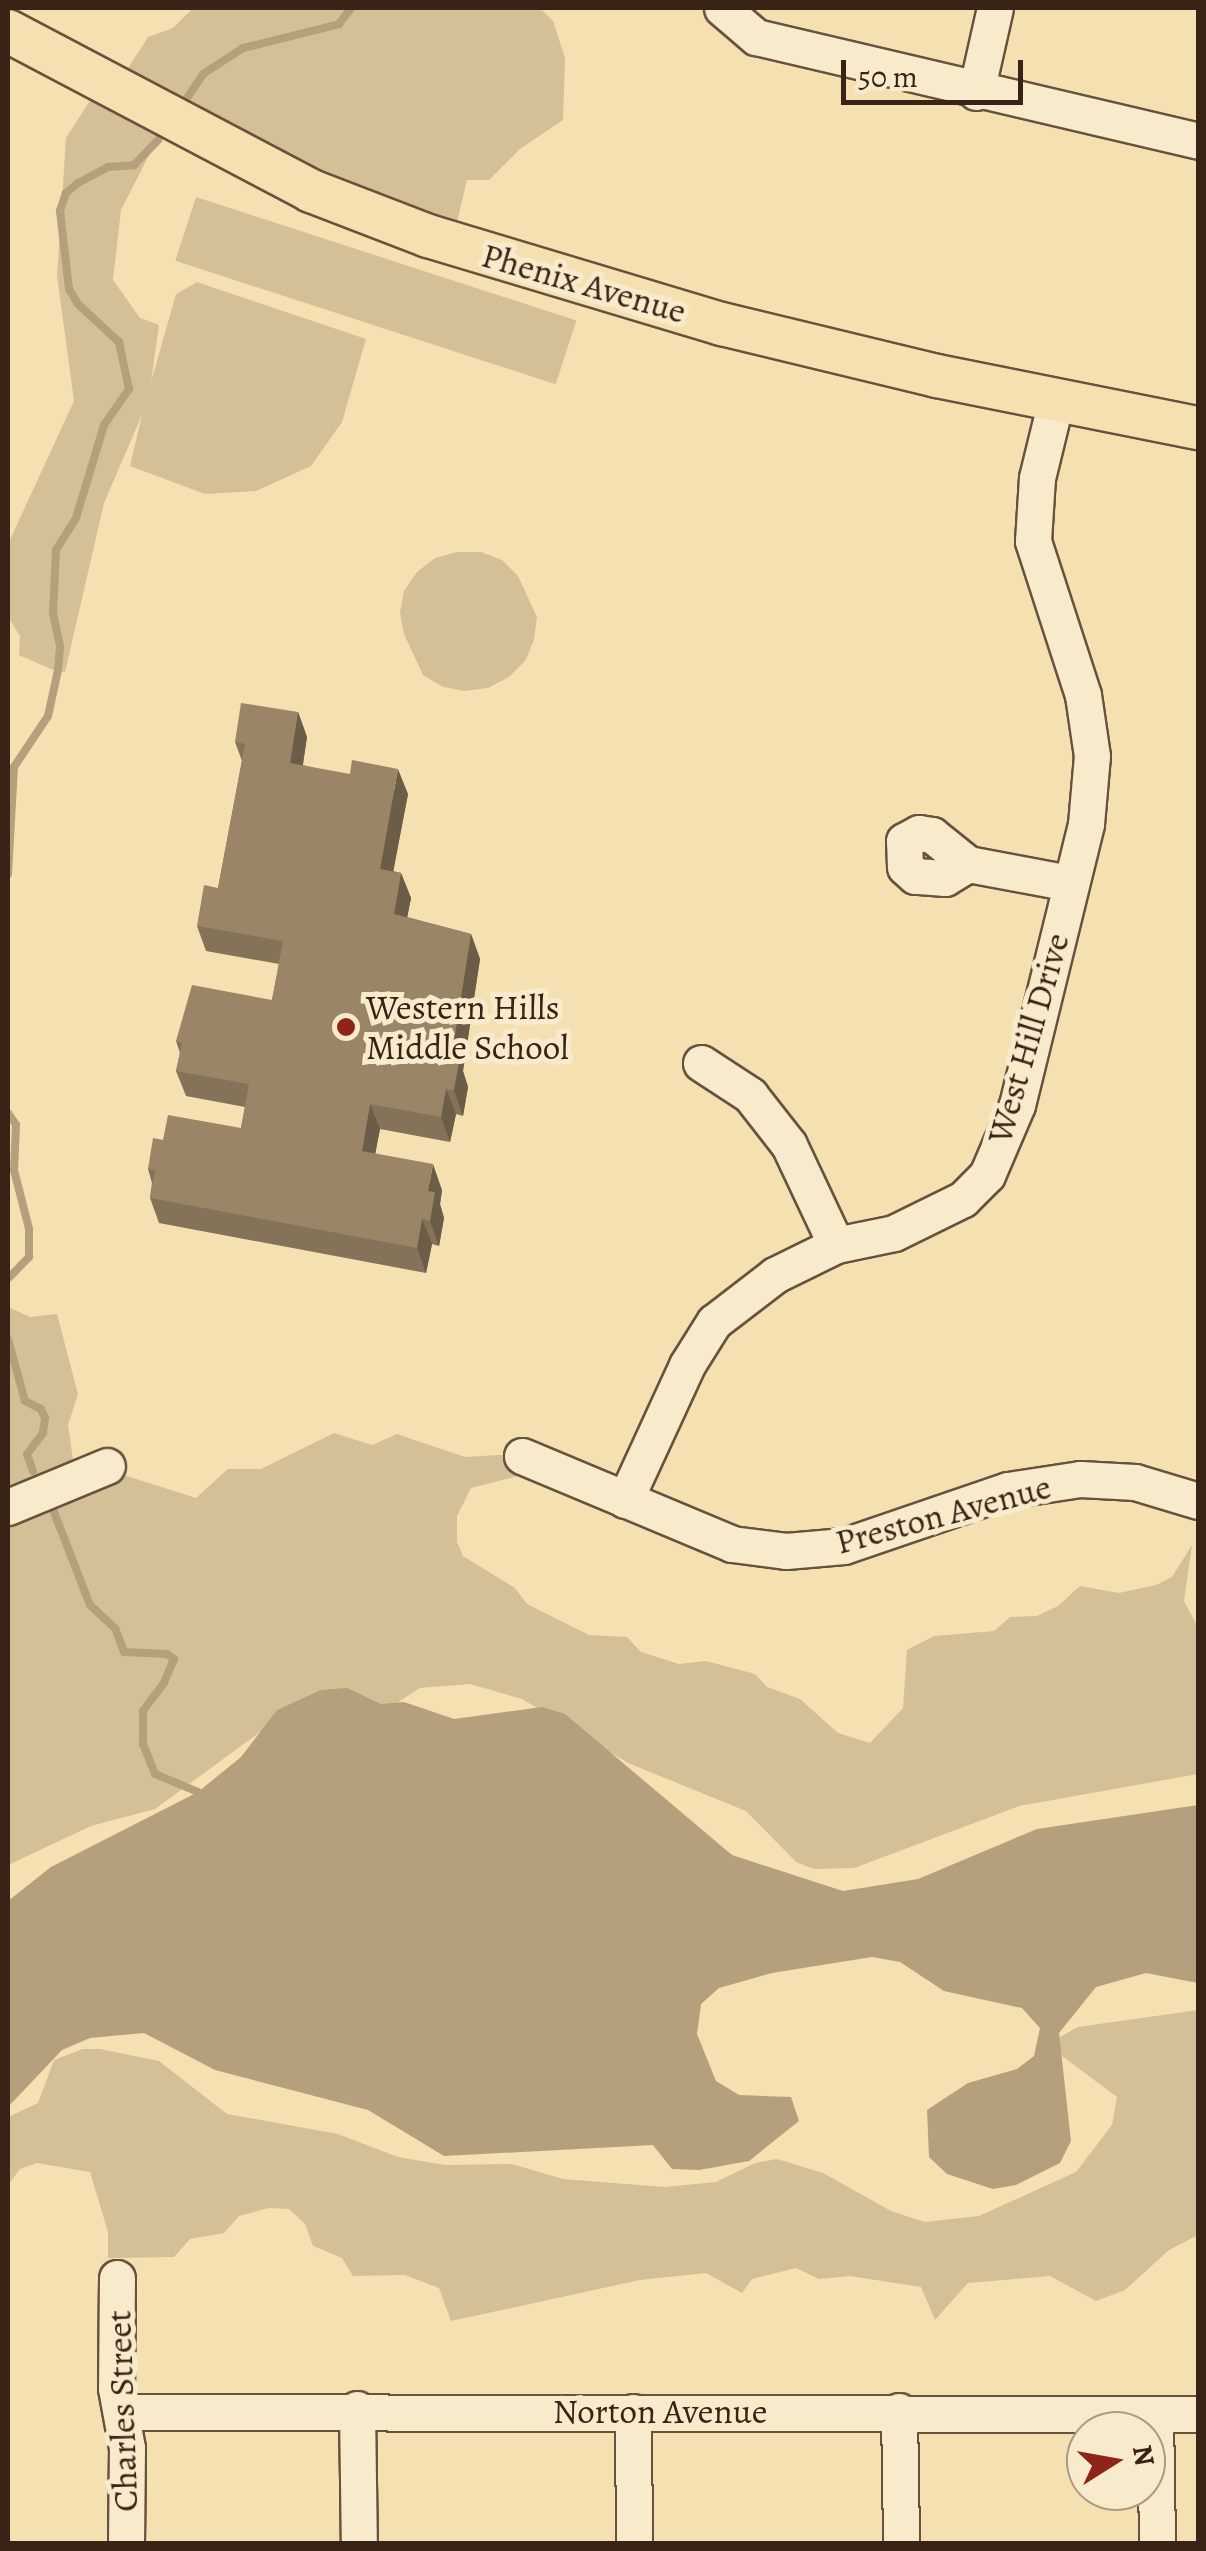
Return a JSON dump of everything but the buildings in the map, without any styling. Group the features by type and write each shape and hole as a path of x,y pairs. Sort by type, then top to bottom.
{"main road":[{"name":"Phenix Avenue","path":"8,31 311,191 428,236 722,324 1198,428"}],"street":[{"path":"722,8 756,37 976,92 1198,141"},
{"path":"976,92 995,8"},
{"name":"West Hill Drive","path":"625,1500 679,1380 714,1322 775,1275 836,1245 894,1233 962,1198 987,1175 1017,1105 1086,824 1092,756 1083,694 1033,541 1037,478 1056,400"},
{"path":"968,864 1070,883"},
{"path":"701,1063 750,1094 789,1145 836,1245"},
{"name":"Preston Avenue","path":"522,1456 732,1544 786,1550 844,1546 1008,1490 1080,1479 1135,1482 1197,1493"},
{"path":"8,1507 106,1466"},
{"name":"Charles Street","path":"117,2278 116,2388 127,2448 126,2544"},
{"path":"357,2409 359,2544"},
{"name":"Norton Avenue","path":"121,2412 357,2409 1066,2413"},
{"path":"899,2411 901,2544"},
{"path":"634,2412 634,2544"},
{"name":"Norton Avenue","path":"1166,2414 1198,2414"},
{"path":"1156,2511 1157,2544"}],"shaded area":[{"path":"193,8 540,8 553,21 565,58 563,120 520,149 489,180 467,180 452,243 167,120 121,210 113,280 140,318 159,325 151,382 176,294 197,282 366,339 342,422 311,466 256,491 205,494 130,466 142,415 104,503 65,672 53,670 19,655 20,636 8,617 8,544 74,401 57,276 66,138 100,85 116,87 148,37 173,28"},
{"path":"196,197 576,321 556,384 175,261"},
{"path":"457,552 481,552 502,560 518,576 537,617 534,640 525,661 509,677 488,688 465,691 443,687 423,675 404,634 400,613 404,591 417,572 435,558"},
{"path":"8,1307 30,1317 57,1314 78,1394 68,1425 75,1473 108,1470 196,1498 228,1469 261,1469 334,1433 372,1445 397,1434 465,1457 514,1454 530,1473 471,1488 457,1516 457,1542 463,1556 515,1588 527,1604 589,1635 627,1637 641,1652 679,1664 706,1661 755,1674 767,1687 800,1699 838,1733 870,1743 903,1708 907,1650 934,1636 994,1631 1010,1617 1037,1616 1058,1606 1080,1586 1119,1593 1156,1585 1172,1577 1192,1545 1184,1601 1198,1627 1198,1774 1019,1806 854,1868 814,1869 796,1862 746,1811 628,1763 522,1699 470,1684 420,1688 339,1740 260,1732 155,1809 91,1826 8,1865"},
{"path":"347,1688 381,1704 404,1702 454,1719 542,1707 565,1714 732,1855 843,1891 918,1879 1037,1829 1198,1805 1198,1983 1146,1973 1096,1987 1059,2033 1071,2141 1060,2163 1016,2185 993,2189 947,2174 929,2157 927,2110 968,2083 1017,2069 1034,2056 1040,2028 1022,2008 944,1991 900,1962 872,1957 772,1973 719,1988 701,2004 697,2034 716,2081 739,2095 791,2097 799,2121 749,2161 699,2170 672,2169 653,2145 444,2156 368,2110 215,2070 144,2033 90,2038 62,2050 8,2107 8,1901 51,1867 198,1792 241,1757 277,1710 321,1690"},
{"path":"1198,2010 1198,2235 1169,2250 1125,2290 1096,2301 1050,2276 968,2283 935,2320 921,2287 850,2276 819,2279 796,2268 752,2279 742,2293 706,2273 640,2280 451,2321 439,2288 405,2275 353,2276 342,2258 313,2246 305,2224 289,2209 269,2208 239,2216 224,2233 190,2239 174,2257 108,2258 108,2232 90,2172 37,2163 20,2169 8,2185 8,2117 38,2103 54,2060 83,2049 100,2049 159,2061 227,2114 338,2134 398,2157 445,2165 512,2164 563,2179 665,2187 716,2182 755,2163 777,2159 823,2173 891,2211 925,2222 979,2216 1076,2172 1112,2125 1117,2097 1062,2056 1056,2039 1078,2027"}],"waterway":[{"path":"183,104 203,74 243,48 339,24 351,8"},
{"path":"8,874 14,767 48,716 58,670 60,646 53,614 56,550 76,518 104,425 129,389 119,342 78,304 69,289 60,211 66,193 78,183 108,167 134,165 158,140"},
{"path":"8,1113 16,1125 14,1170 29,1229 29,1257 8,1279"},
{"path":"8,1339 25,1401 41,1409 45,1418 43,1433 27,1454 33,1471"},
{"path":"52,1507 90,1605 115,1628 124,1652 167,1654 174,1659 164,1683 143,1711 143,1744 155,1774 198,1792"}],"place":[{"name":"Western Hills Middle School","path":"346,1027"}]}
